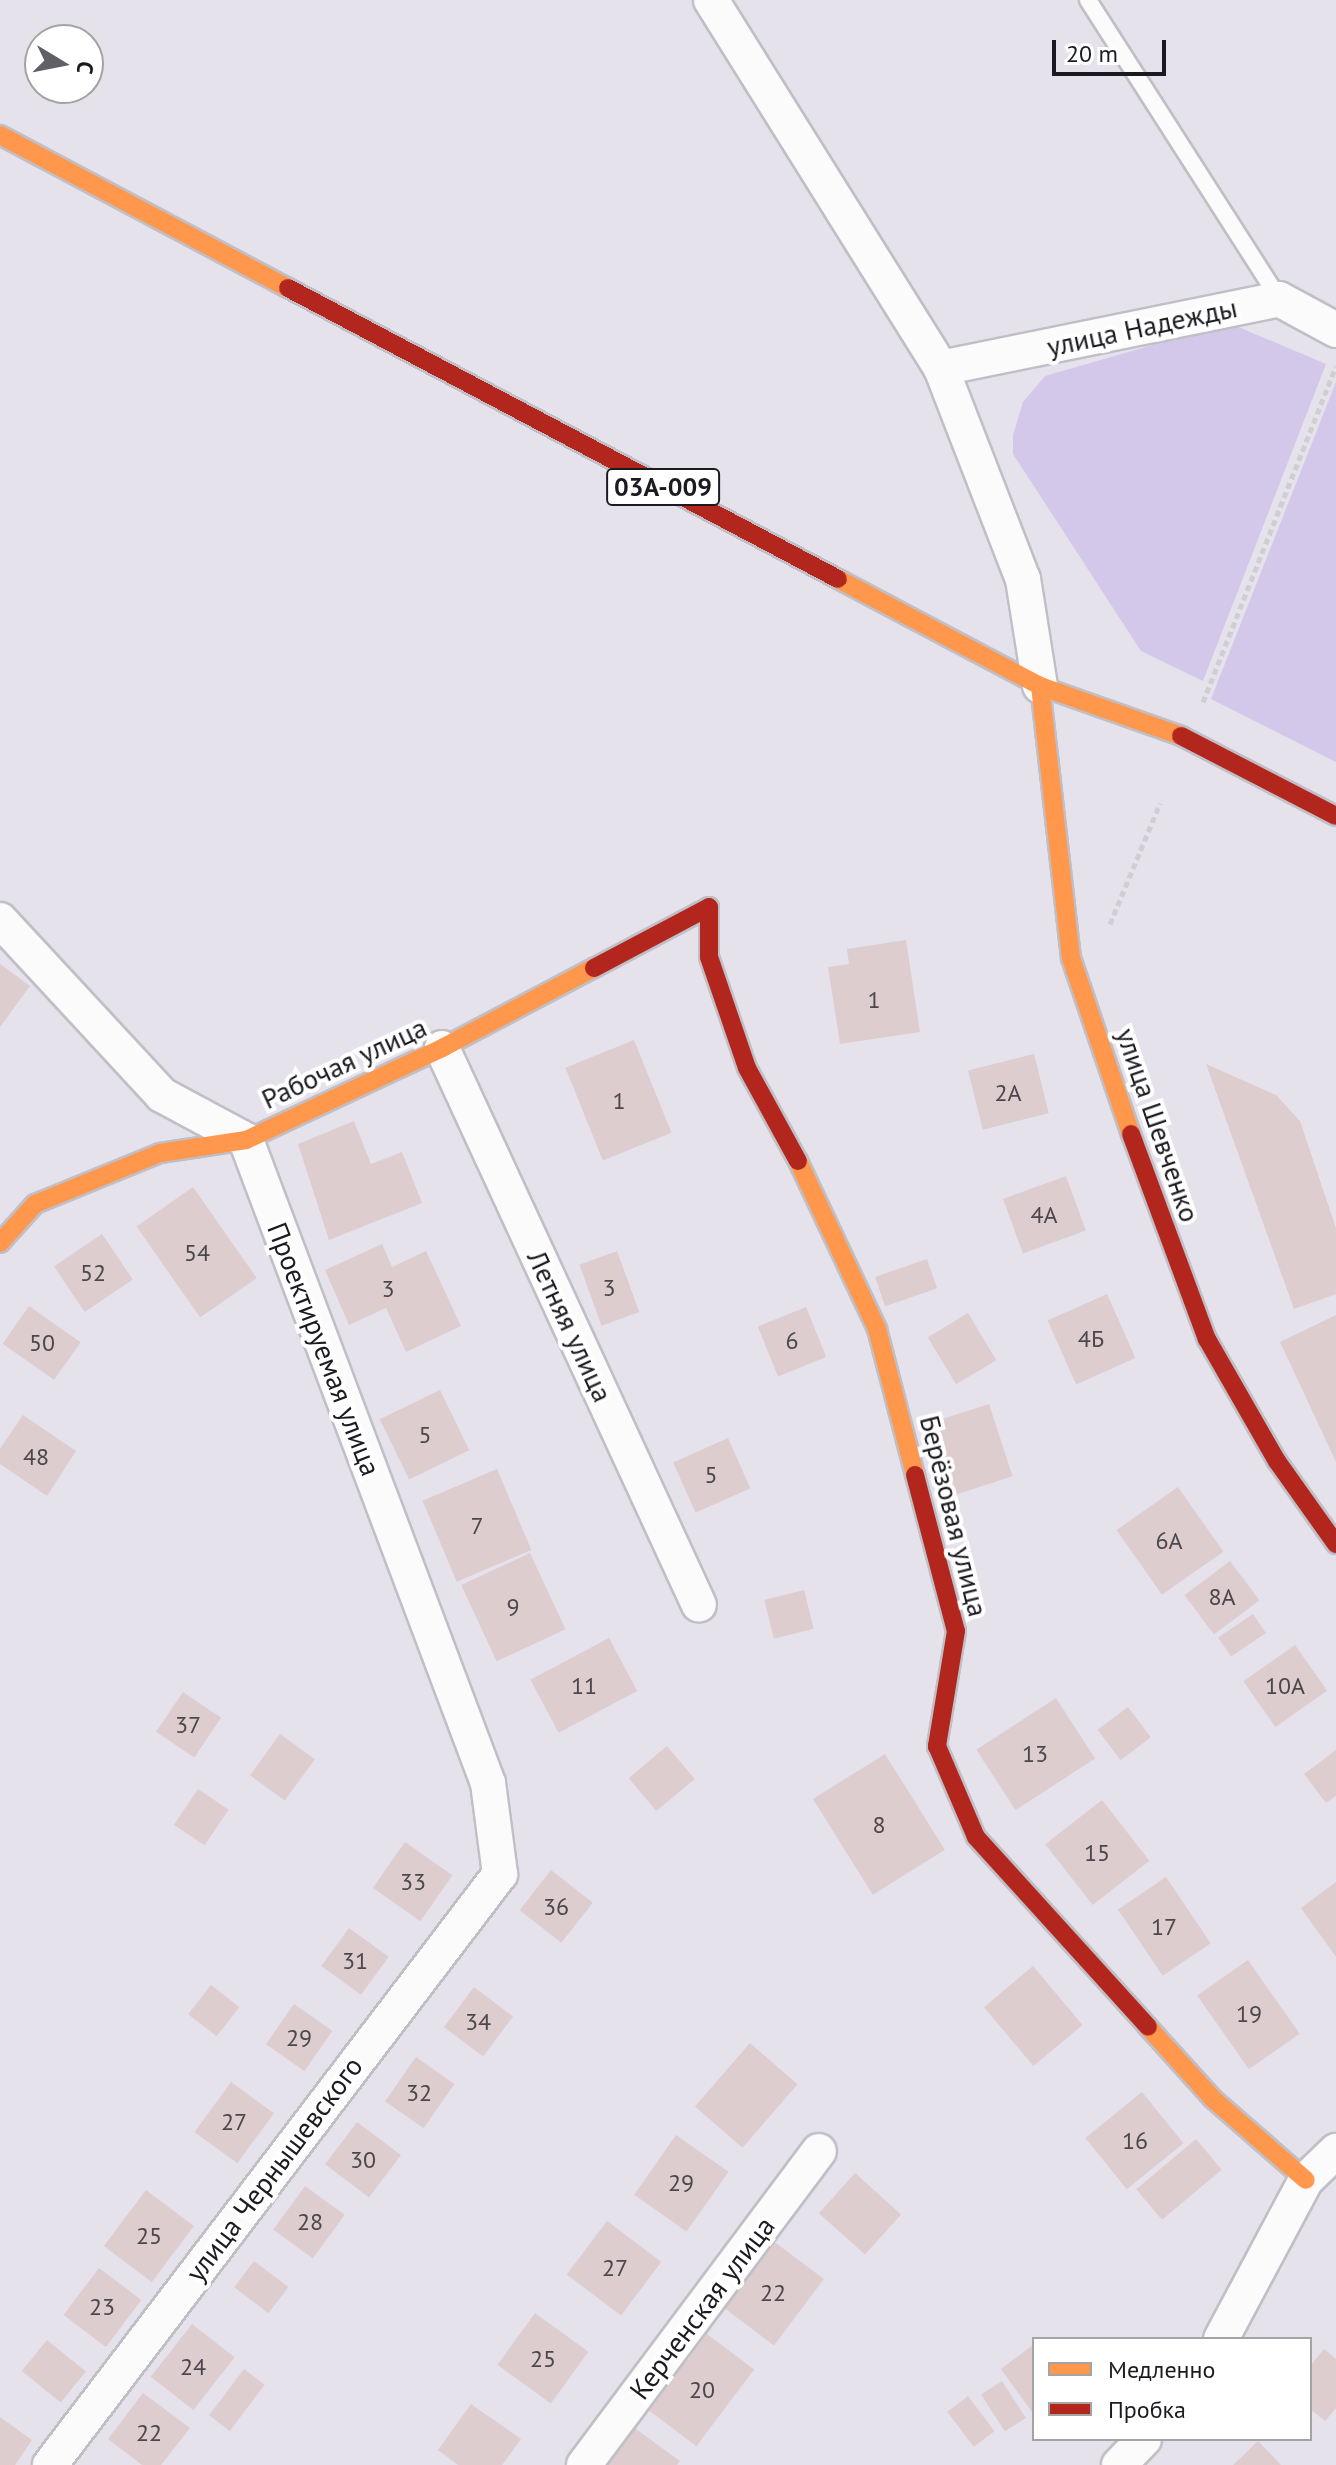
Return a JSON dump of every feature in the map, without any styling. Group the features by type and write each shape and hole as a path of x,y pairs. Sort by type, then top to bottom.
{"main road":[{"name":"03А-009","path":"0,135 1040,686 1185,737 1336,816"},
{"name":"улица Шевченко","path":"1040,686 1071,958 1117,1095 1207,1339 1277,1461 1336,1544"},
{"name":"Рабочая улица","path":"0,1243 35,1204 160,1153 246,1140 442,1048 709,907"},
{"name":"Берёзовая улица","path":"709,907 709,957 747,1068 812,1186 877,1329 956,1631 937,1746 976,1837 1213,2099 1306,2180"}],"street":[{"path":"711,0 941,368 1023,579 1040,686"},
{"path":"1279,299 1334,328"},
{"name":"улица Надежды","path":"941,368 1279,299"},
{"path":"0,920 162,1095 246,1140"},
{"name":"Летняя улица","path":"442,1048 699,1605"},
{"name":"Проектируемая улица","path":"246,1140 488,1783 500,1874"},
{"name":"улица Чернышевского","path":"50,2465 500,1874"},
{"name":"Керченская улица","path":"584,2465 819,2151"},
{"path":"1222,2337 1306,2180 1336,2151"},
{"path":"1119,2465 1142,2441"}],"lane":[{"path":"1088,0 1279,299"}],"path":[{"path":"1203,702 1336,365"},
{"path":"1106,936 1160,803"}],"shaded area":[{"path":"1236,326 1326,364 1203,681 1141,651 1013,454 1013,435 1023,402 1045,376 1215,327"},
{"path":"1336,382 1336,762 1211,699"}],"building":[{"path":"906,940 920,1032 840,1044 828,967 849,964 847,949"},
{"path":"0,964 30,986 0,1027"},
{"path":"634,1040 671,1133 603,1160 565,1068"},
{"path":"1034,1054 1049,1113 983,1130 968,1070"},
{"path":"1206,1064 1276,1095 1300,1121 1336,1228 1336,1294 1294,1309"},
{"path":"354,1121 371,1164 402,1152 422,1203 329,1240 298,1144"},
{"path":"1066,1176 1086,1231 1023,1253 1003,1199"},
{"path":"193,1187 257,1278 200,1318 136,1227"},
{"path":"102,1234 133,1280 85,1312 54,1266"},
{"path":"382,1244 392,1267 426,1251 461,1326 406,1352 386,1308 349,1325 325,1270"},
{"path":"617,1251 639,1312 602,1326 579,1265"},
{"path":"927,1259 937,1288 885,1306 875,1277"},
{"path":"1107,1294 1135,1358 1076,1384 1048,1320"},
{"path":"29,1306 81,1342 54,1380 3,1344"},
{"path":"806,1307 826,1357 778,1377 758,1326"},
{"path":"968,1313 996,1360 956,1384 928,1337"},
{"path":"1336,1315 1336,1462 1280,1342"},
{"path":"440,1390 469,1450 409,1480 380,1419"},
{"path":"989,1404 1012,1476 951,1496 927,1424"},
{"path":"23,1415 76,1451 47,1496 0,1464 0,1449"},
{"path":"728,1438 750,1488 696,1513 673,1462"},
{"path":"497,1469 531,1550 457,1582 422,1501"},
{"path":"1178,1487 1223,1552 1162,1595 1117,1530"},
{"path":"530,1553 565,1629 497,1661 461,1585"},
{"path":"1230,1561 1259,1600 1214,1634 1184,1595"},
{"path":"804,1590 814,1629 774,1639 764,1600"},
{"path":"1253,1614 1266,1633 1231,1657 1218,1637"},
{"path":"609,1638 637,1691 559,1733 530,1680"},
{"path":"1295,1645 1327,1691 1276,1727 1243,1681"},
{"path":"183,1692 221,1718 194,1758 156,1732"},
{"path":"1056,1698 1095,1758 1016,1810 976,1750"},
{"path":"1128,1707 1151,1737 1121,1760 1098,1730"},
{"path":"280,1734 315,1759 285,1801 250,1775"},
{"path":"667,1746 695,1779 656,1811 629,1778"},
{"path":"1336,1750 1336,1796 1326,1803 1304,1774"},
{"path":"885,1754 945,1850 873,1895 813,1799"},
{"path":"198,1789 229,1810 205,1845 174,1825"},
{"path":"1102,1800 1149,1861 1093,1905 1045,1844"},
{"path":"405,1842 453,1875 420,1921 373,1888"},
{"path":"551,1870 593,1903 561,1943 520,1910"},
{"path":"1166,1877 1211,1943 1163,1976 1118,1909"},
{"path":"1336,1882 1336,1957 1301,1908"},
{"path":"349,1928 389,1957 361,1995 321,1966"},
{"path":"1248,1960 1300,2034 1249,2069 1197,1996"},
{"path":"1033,1966 1082,2025 1033,2066 984,2007"},
{"path":"211,1985 239,2007 217,2036 188,2014"},
{"path":"474,1987 513,2016 483,2056 444,2027"},
{"path":"294,2004 333,2031 304,2071 266,2044"},
{"path":"750,2043 798,2084 742,2148 695,2106"},
{"path":"416,2057 455,2084 424,2128 385,2101"},
{"path":"231,2082 274,2113 237,2163 195,2132"},
{"path":"1142,2092 1184,2143 1127,2189 1085,2138"},
{"path":"357,2122 401,2155 369,2197 325,2164"},
{"path":"676,2135 728,2172 687,2232 634,2195"},
{"path":"1196,2139 1222,2170 1162,2220 1136,2189"},
{"path":"855,2173 901,2214 865,2255 819,2213"},
{"path":"305,2186 345,2215 313,2258 273,2230"},
{"path":"146,2190 194,2226 152,2282 104,2246"},
{"path":"607,2221 661,2262 621,2315 567,2275"},
{"path":"772,2240 824,2279 774,2345 722,2306"},
{"path":"254,2261 288,2287 268,2313 234,2287"},
{"path":"99,2268 141,2300 106,2347 63,2315"},
{"path":"535,2313 588,2352 551,2404 497,2365"},
{"path":"192,2324 235,2357 193,2410 151,2377"},
{"path":"707,2334 754,2370 696,2446 649,2411"},
{"path":"47,2340 86,2371 61,2403 22,2371"},
{"path":"1032,2346 1032,2412 1001,2369"},
{"path":"1324,2349 1336,2359 1336,2408 1325,2421 1312,2411 1312,2364"},
{"path":"244,2369 265,2385 230,2431 209,2415"},
{"path":"1002,2381 1026,2418 1005,2432 981,2395"},
{"path":"143,2393 190,2428 161,2465 142,2465 108,2439"},
{"path":"968,2396 994,2431 974,2447 947,2412"},
{"path":"471,2404 521,2439 502,2465 458,2465 438,2450"},
{"path":"0,2417 32,2440 15,2465 0,2465"},
{"path":"633,2427 680,2461 677,2465 605,2465"},
{"path":"1258,2441 1281,2465 1233,2465"}],"traffic: slow":[{"path":"0,135 288,288"},
{"path":"838,579 1040,686 1181,736"},
{"path":"1040,686 1071,958 1131,1134"},
{"path":"0,1243 35,1204 160,1153 246,1140 442,1048 594,968"},
{"path":"798,1161 877,1329 915,1475"},
{"path":"1148,2027 1213,2099 1306,2180"}],"traffic: jam":[{"path":"288,288 838,579"},
{"path":"1181,736 1336,816"},
{"path":"594,968 709,907 709,957 747,1068 798,1161"},
{"path":"1131,1134 1207,1339 1277,1461 1336,1544"},
{"path":"915,1475 956,1631 937,1746 976,1837 1148,2027"}]}
